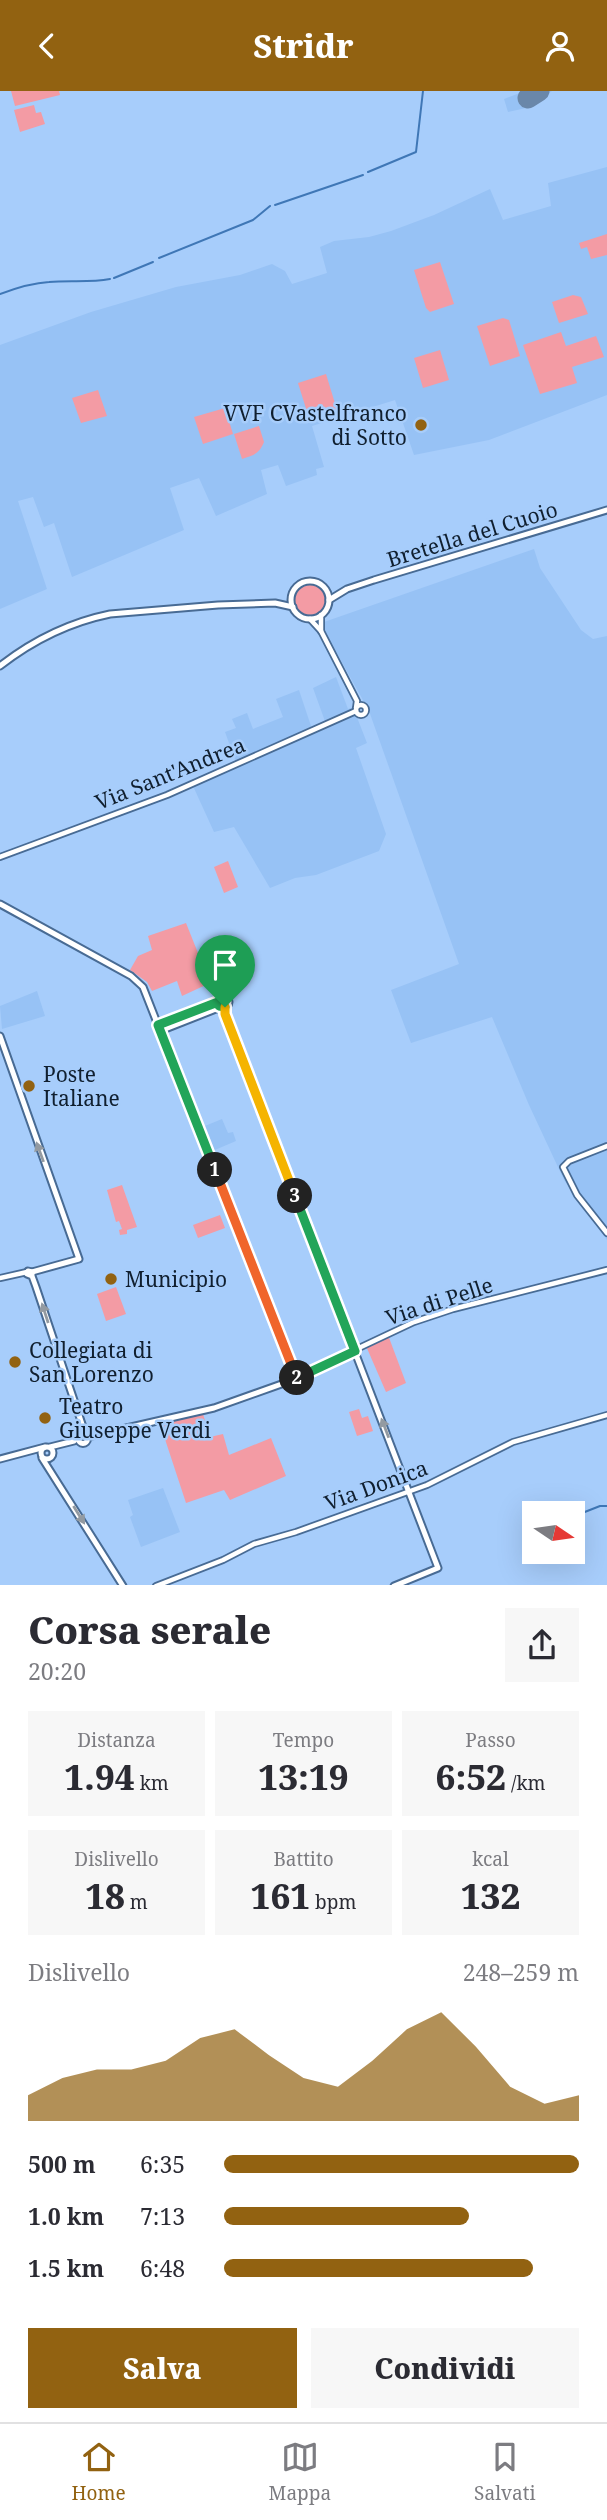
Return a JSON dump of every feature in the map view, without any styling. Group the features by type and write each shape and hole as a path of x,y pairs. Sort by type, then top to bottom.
{"main road":[{"name":"Bretella del Cuoio","path":"275,603 292,596 298,586 306,582 316,582 326,590 347,589 607,510"},
{"name":"Bretella del Cuoio","path":"329,600 347,589"},
{"path":"310,619 321,615 327,608 329,600 326,590"},
{"path":"292,596 293,607"},
{"name":"Bretella del Cuoio","path":"0,666 37,642 93,618 144,610 275,603 293,607 301,616 310,619"},
{"path":"0,904 135,979 144,987 295,1374 291,1380"},
{"path":"159,1028 221,1005 225,1014 438,1568 394,1585"},
{"path":"0,1036 79,1259 31,1273 58,1350 83,1438"},
{"name":"Via di Pelle","path":"83,1438 214,1408 291,1380"},
{"path":"0,1459 83,1438"},
{"path":"41,1457 47,1460 60,1447 83,1438"},
{"path":"47,1447 53,1455"},
{"path":"41,1457 42,1450 47,1447"},
{"path":"36,1449 123,1585"}],"street":[{"path":"321,615 321,631"},
{"path":"310,619 321,631 356,701 355,712 365,713 366,708 356,701"},
{"name":"Via Sant'Andrea","path":"0,857 167,795 355,712 363,705"},
{"path":"607,1146 569,1161 563,1167 565,1175 586,1208 607,1233"},
{"name":"Via di Pelle","path":"291,1380 408,1324 453,1309 607,1269"},
{"path":"0,1278 31,1273"},
{"name":"Via Donica","path":"156,1585 223,1560 254,1544 288,1535 409,1492 464,1468 513,1442 607,1415"}],"shaded area":[{"path":"11,91 59,91 60,95 15,106"},
{"path":"525,91 552,91 526,108 508,112 504,99"},
{"path":"34,105 36,113 41,112 45,124 20,132 14,110"},
{"path":"607,167 607,395 489,440 414,455 395,400 312,426 324,467 316,469 317,475 286,486 278,465 261,470 267,494 216,516 199,478 170,488 184,530 72,577 54,523 44,527 33,497 18,501 47,589 0,609 0,345 91,312 176,287 240,275 272,264 285,271 292,284 327,273 320,247 334,241 369,237 391,231 490,189 503,220 551,206 548,183"},
{"path":"607,234 607,255 591,259 587,247 581,249 579,243"},
{"path":"440,262 454,304 430,312 426,308 414,270"},
{"path":"573,295 581,297 588,314 559,323 552,302"},
{"path":"503,318 509,320 520,356 490,366 477,326"},
{"path":"561,332 566,346 596,336 604,357 572,367 577,383 540,394 523,345"},
{"path":"440,350 449,380 423,388 414,358"},
{"path":"326,374 337,410 309,418 298,383"},
{"path":"98,390 107,416 81,423 72,398"},
{"path":"225,408 233,434 203,444 194,417"},
{"path":"259,426 264,442 262,446 256,453 242,459 234,434"},
{"path":"534,549 540,568 581,630 593,639 607,636 607,1240 564,1180 492,1017 411,1043 391,990 459,964 369,711 324,630 324,622"},
{"path":"310,584 321,589 326,600 321,611 310,616 299,611 294,600 299,589"},
{"path":"336,677 348,709 353,707 367,743 356,748 386,834 379,851 316,875 295,878 270,888 234,827 214,832 193,786 237,765 225,732 236,728 232,719 247,713 253,729 283,717 276,699 299,690 312,729 326,724 313,688"},
{"path":"228,861 238,887 224,893 214,867"},
{"path":"186,923 210,983 182,996 177,981 152,991 147,982 130,970 138,956 152,950 148,936"},
{"path":"37,991 45,1016 2,1029 0,1006"},
{"path":"222,1119 228,1133 233,1132 236,1141 210,1152 200,1128"},
{"path":"122,1185 137,1227 120,1235 119,1230 122,1229 119,1221 116,1222 107,1190"},
{"path":"220,1215 225,1228 198,1238 193,1225"},
{"path":"116,1287 126,1314 106,1321 97,1294"},
{"path":"388,1335 406,1383 386,1392 366,1346"},
{"path":"359,1409 362,1418 368,1416 373,1431 357,1436 349,1412"},
{"path":"203,1414 210,1437 223,1434 229,1455 271,1438 286,1476 230,1500 224,1490 186,1503 160,1424"},
{"path":"163,1488 180,1532 141,1547 130,1517 133,1515 128,1500"}],"waterway":[{"path":"368,172 416,152 423,91"},
{"path":"275,205 363,175"},
{"path":"159,258 253,220 270,206"},
{"path":"114,278 153,262"},
{"path":"0,294 42,283 110,279"},
{"path":"585,1512 607,1506"}],"runway":[{"path":"528,98 539,91"}],"place":[{"name":"VVF CVastelfranco di Sotto","path":"421,425"},
{"name":"Poste Italiane","path":"29,1086"},
{"name":"Municipio","path":"111,1279"},
{"name":"Collegiata di San Lorenzo","path":"15,1362"},
{"name":"Teatro Giuseppe Verdi","path":"45,1418"}],"route":[{"path":"218,1002 219,1006 225,1007 225,1014 355,1351 292,1380 295,1374 158,1025 218,1002"}]}
